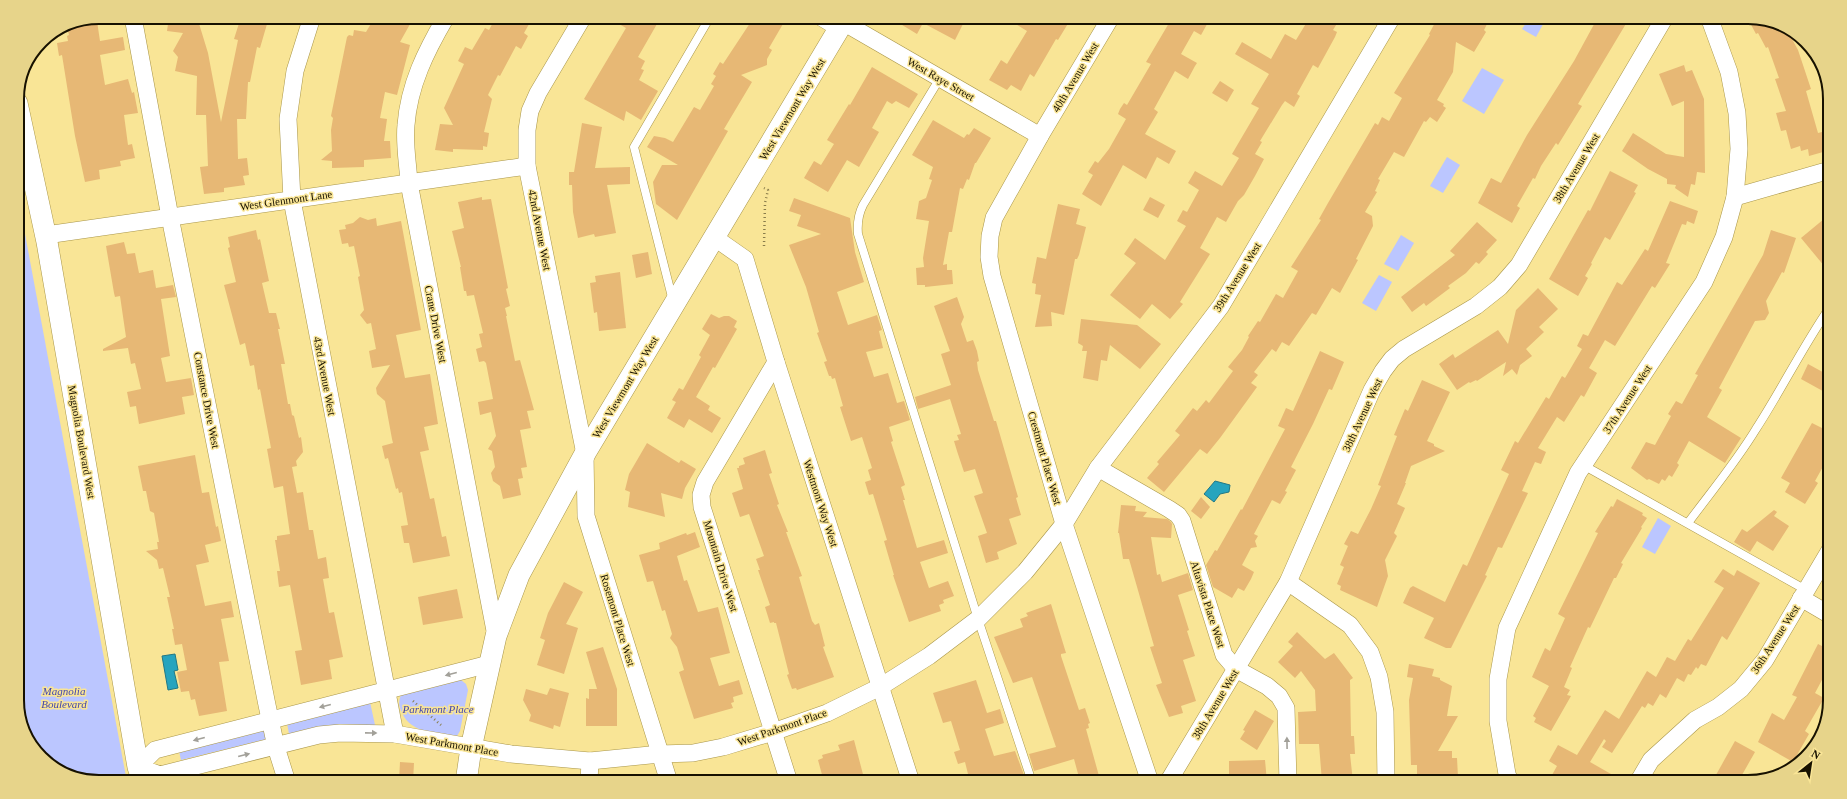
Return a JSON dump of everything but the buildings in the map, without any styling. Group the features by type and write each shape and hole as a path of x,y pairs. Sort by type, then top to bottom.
{"street":[{"name":"Constance Drive West","path":"134,24 170,217 270,720 276,747 285,775"},
{"name":"43rd Avenue West","path":"310,24 295,71 288,119 292,200 395,734"},
{"name":"Crane Drive West","path":"442,24 418,70 410,93 406,126 409,183 496,636"},
{"name":"42nd Avenue West","path":"579,24 538,93 530,111 527,130 527,166 584,454"},
{"name":"West Viewmont Way West","path":"467,775 471,748 496,636 519,574 584,454 715,238 842,24"},
{"name":"West Raye Street","path":"842,24 940,78 1040,136"},
{"name":"40th Avenue West","path":"1040,136 1107,24"},
{"name":"39th Avenue West","path":"1064,524 1098,468 1221,306 1388,24"},
{"name":"38th Avenue West","path":"1172,775 1288,582 1372,390 1383,371 1392,358 1404,349 1476,306 1500,287 1519,265 1661,24"},
{"name":"37th Avenue West","path":"1507,775 1498,721 1498,679 1507,628 1578,472 1704,282 1724,236 1736,197 1739,149 1737,113 1729,72 1712,24"},
{"name":"Magnolia Boulevard West","path":"24,135 46,235 141,775"},
{"name":"Crestmont Place West","path":"1040,136 994,218 990,236 989,257 994,283 1064,524 1148,775"},
{"name":"West Glenmont Lane","path":"46,235 527,166"},
{"path":"1736,197 1823,172"},
{"name":"Westmont Way West","path":"715,238 746,259 776,362 909,775"},
{"name":"Mountain Drive West","path":"776,362 705,482 701,495 702,507 787,775"},
{"name":"Rosemont Place West","path":"584,454 586,516 667,775"},
{"name":"Altavista Place West","path":"1098,468 1178,515 1185,531 1224,655 1236,669 1267,686 1279,696 1286,708 1288,775"},
{"name":"West Parkmont Place","path":"141,775 160,775 319,736 340,733 395,734 471,748 546,758 590,761 660,754 694,753 723,747 773,732 827,713 880,687 929,656 978,619 1025,572 1064,524"},
{"name":"36th Avenue West","path":"1642,775 1651,760 1689,725 1718,707 1741,689 1764,660 1823,562"},
{"path":"1288,582 1350,625 1370,652 1379,677 1385,712 1386,775"},
{"path":"1804,594 1823,609"},
{"path":"141,775 155,750 489,664"},
{"path":"589,775 590,761"}],"lane":[{"path":"674,306 634,147 706,24"},
{"path":"940,78 858,213 858,234 978,619 1030,775"},
{"path":"1688,523 1755,431 1784,384 1807,341 1823,317"},
{"path":"1583,464 1688,523 1804,594"}],"path":[{"path":"764,188 768,190 765,203 764,246"},
{"path":"409,698 442,725"}],"green space":[{"path":"1525,24 1543,24 1536,37 1522,29"},
{"path":"1482,68 1504,80 1484,114 1462,101"},
{"path":"1447,157 1460,165 1443,193 1430,186"},
{"name":"Magnolia Boulevard","path":"24,229 126,775 84,774 62,765 53,759 37,742 25,715"},
{"path":"1401,235 1414,243 1398,271 1384,264"},
{"path":"1379,275 1392,282 1376,311 1362,303"},
{"path":"1658,518 1671,526 1655,554 1642,547"},
{"name":"Parkmont Place","path":"461,680 466,684 468,690 460,731 457,736 433,733 419,729 406,720 400,706 399,700 401,695"},
{"name":"Parkmont Place","path":"370,702 375,725 324,728 289,734 287,723"},
{"path":"264,729 267,739 181,760 179,751"}],"shaded area":[{"path":"1215,481 1230,485 1229,492 1220,494 1214,502 1204,494"},
{"path":"175,654 178,670 174,671 178,688 168,690 162,656"}]}
